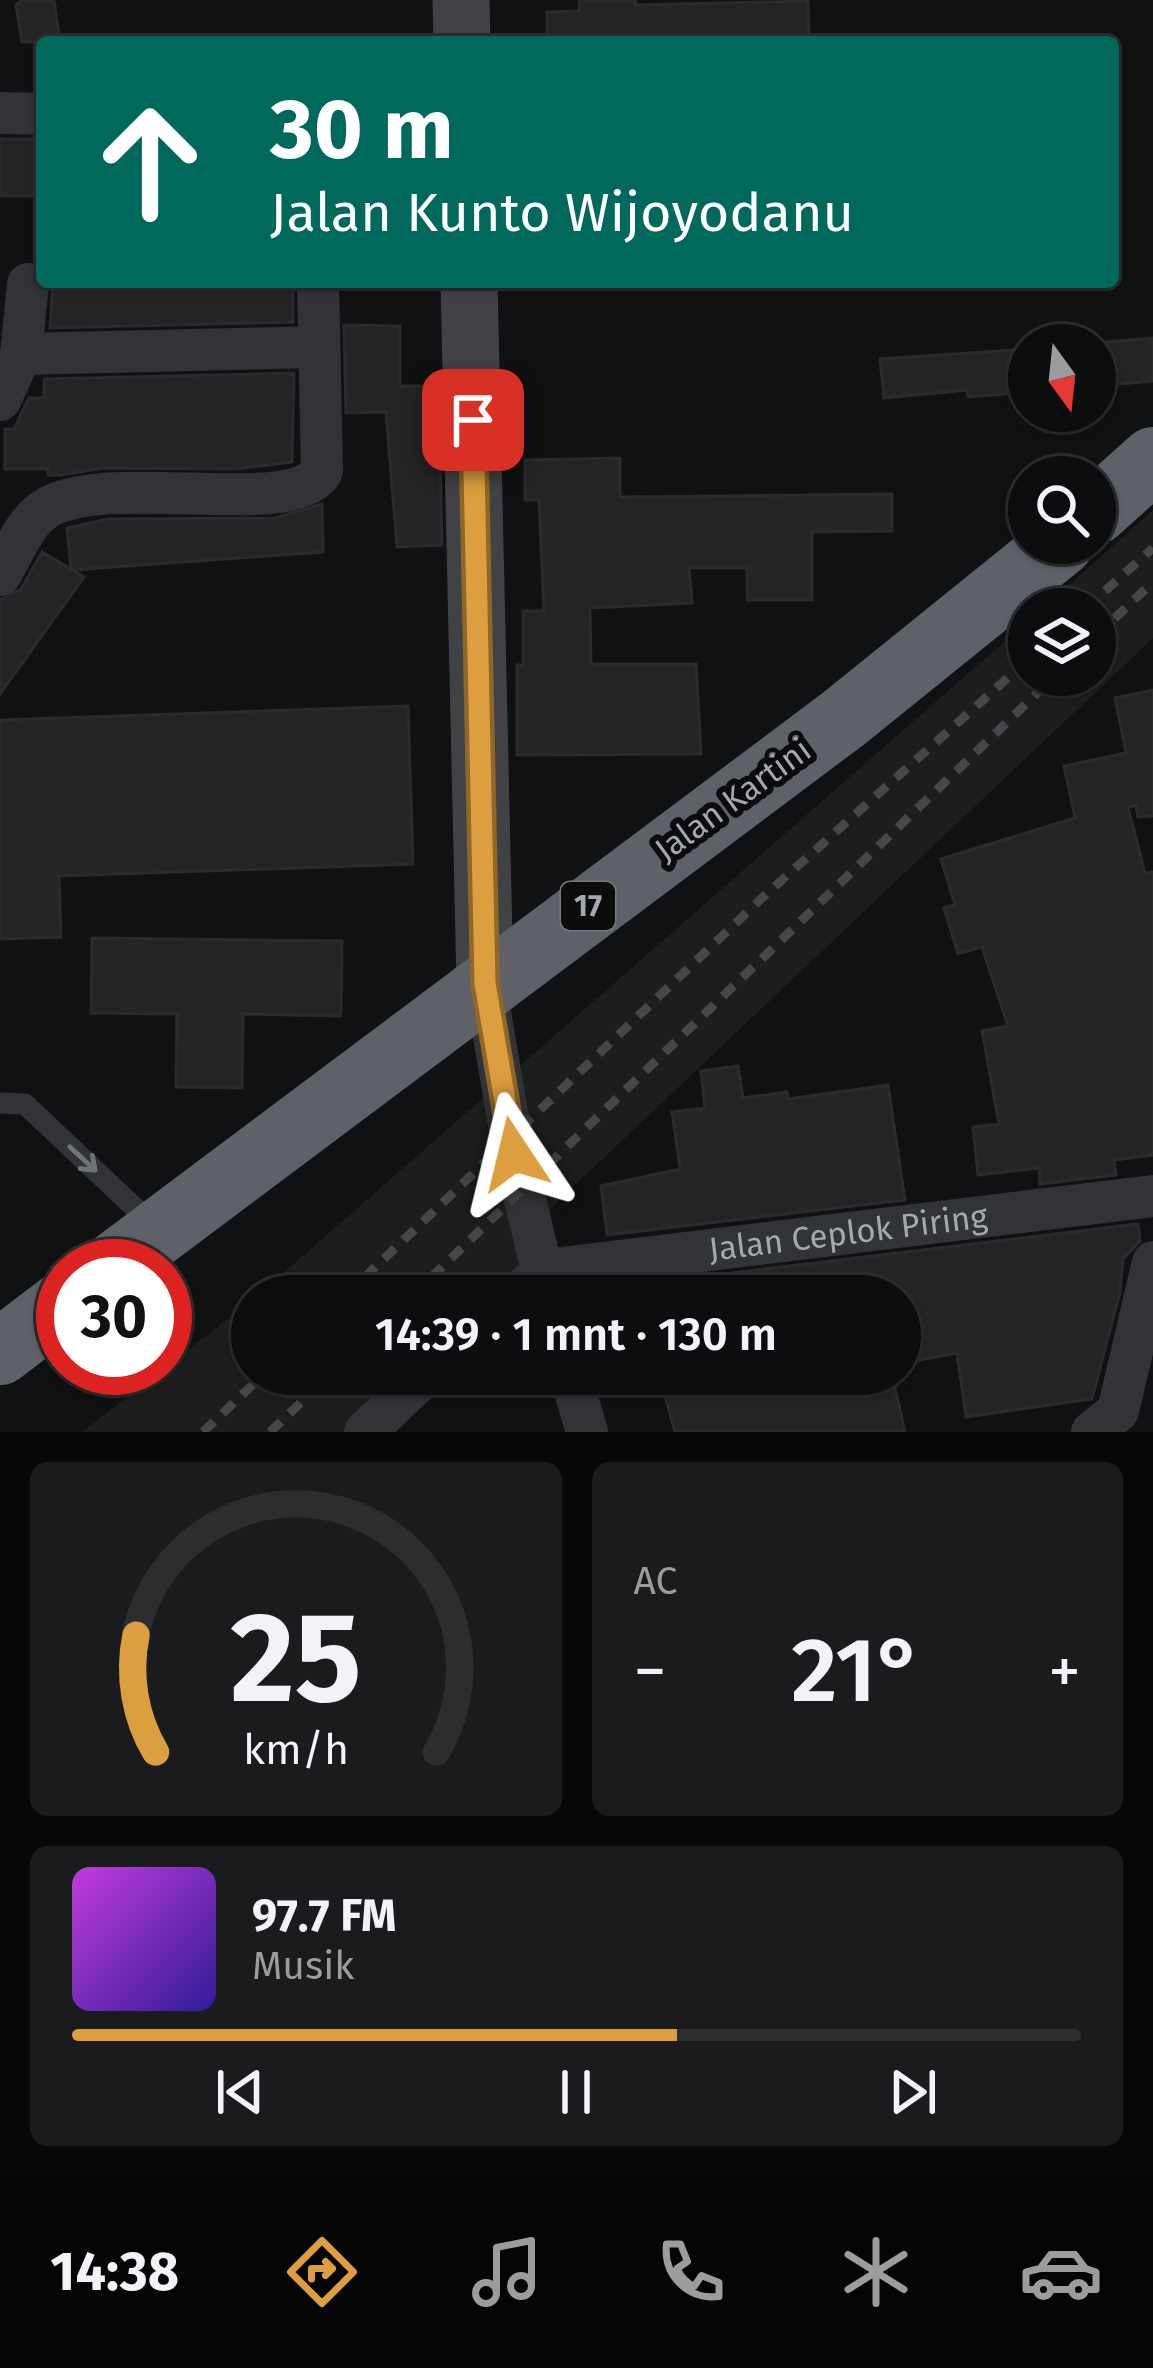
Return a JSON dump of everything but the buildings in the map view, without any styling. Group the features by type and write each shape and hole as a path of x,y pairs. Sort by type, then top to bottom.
{"highway":[{"path":"1116,493 1153,460"},
{"name":"Jalan Kartini","path":"148,1239 843,719 1035,564"},
{"path":"0,1352 36,1325"}],"street":[{"path":"460,0 462,36"},
{"path":"0,111 36,114"},
{"path":"0,400 21,354 28,274"},
{"path":"0,575 34,520 59,502 172,491 308,487 322,471 318,288"},
{"path":"469,288 485,983 534,1275"},
{"path":"21,354 317,347"},
{"name":"Jalan Ceplok Piring","path":"617,1275 1153,1196"},
{"path":"1092,1432 1131,1414 1153,1262"},
{"path":"365,1432 404,1395"},
{"path":"577,1395 587,1432"}],"lane":[{"path":"0,1103 25,1104 129,1239"}],"shaded area":[{"path":"1153,510 1153,638 1116,673 1116,588 1066,588 1092,564 1116,564 1116,543"},
{"path":"1008,638 1008,696 1092,696 552,1207 525,1261 510,1275 281,1275"},
{"path":"231,1316 231,1395 383,1395 343,1432 82,1432 130,1395 192,1395 192,1347"}],"railway":[{"path":"1108,588 1153,548"},
{"path":"1116,617 1153,582"},
{"path":"367,1275 763,897 1008,678"},
{"path":"434,1275 1034,696"},
{"path":"203,1432 242,1395"},
{"path":"270,1432 309,1395"}],"route":[{"path":"473,420 487,881 485,983 514,1154"}]}
